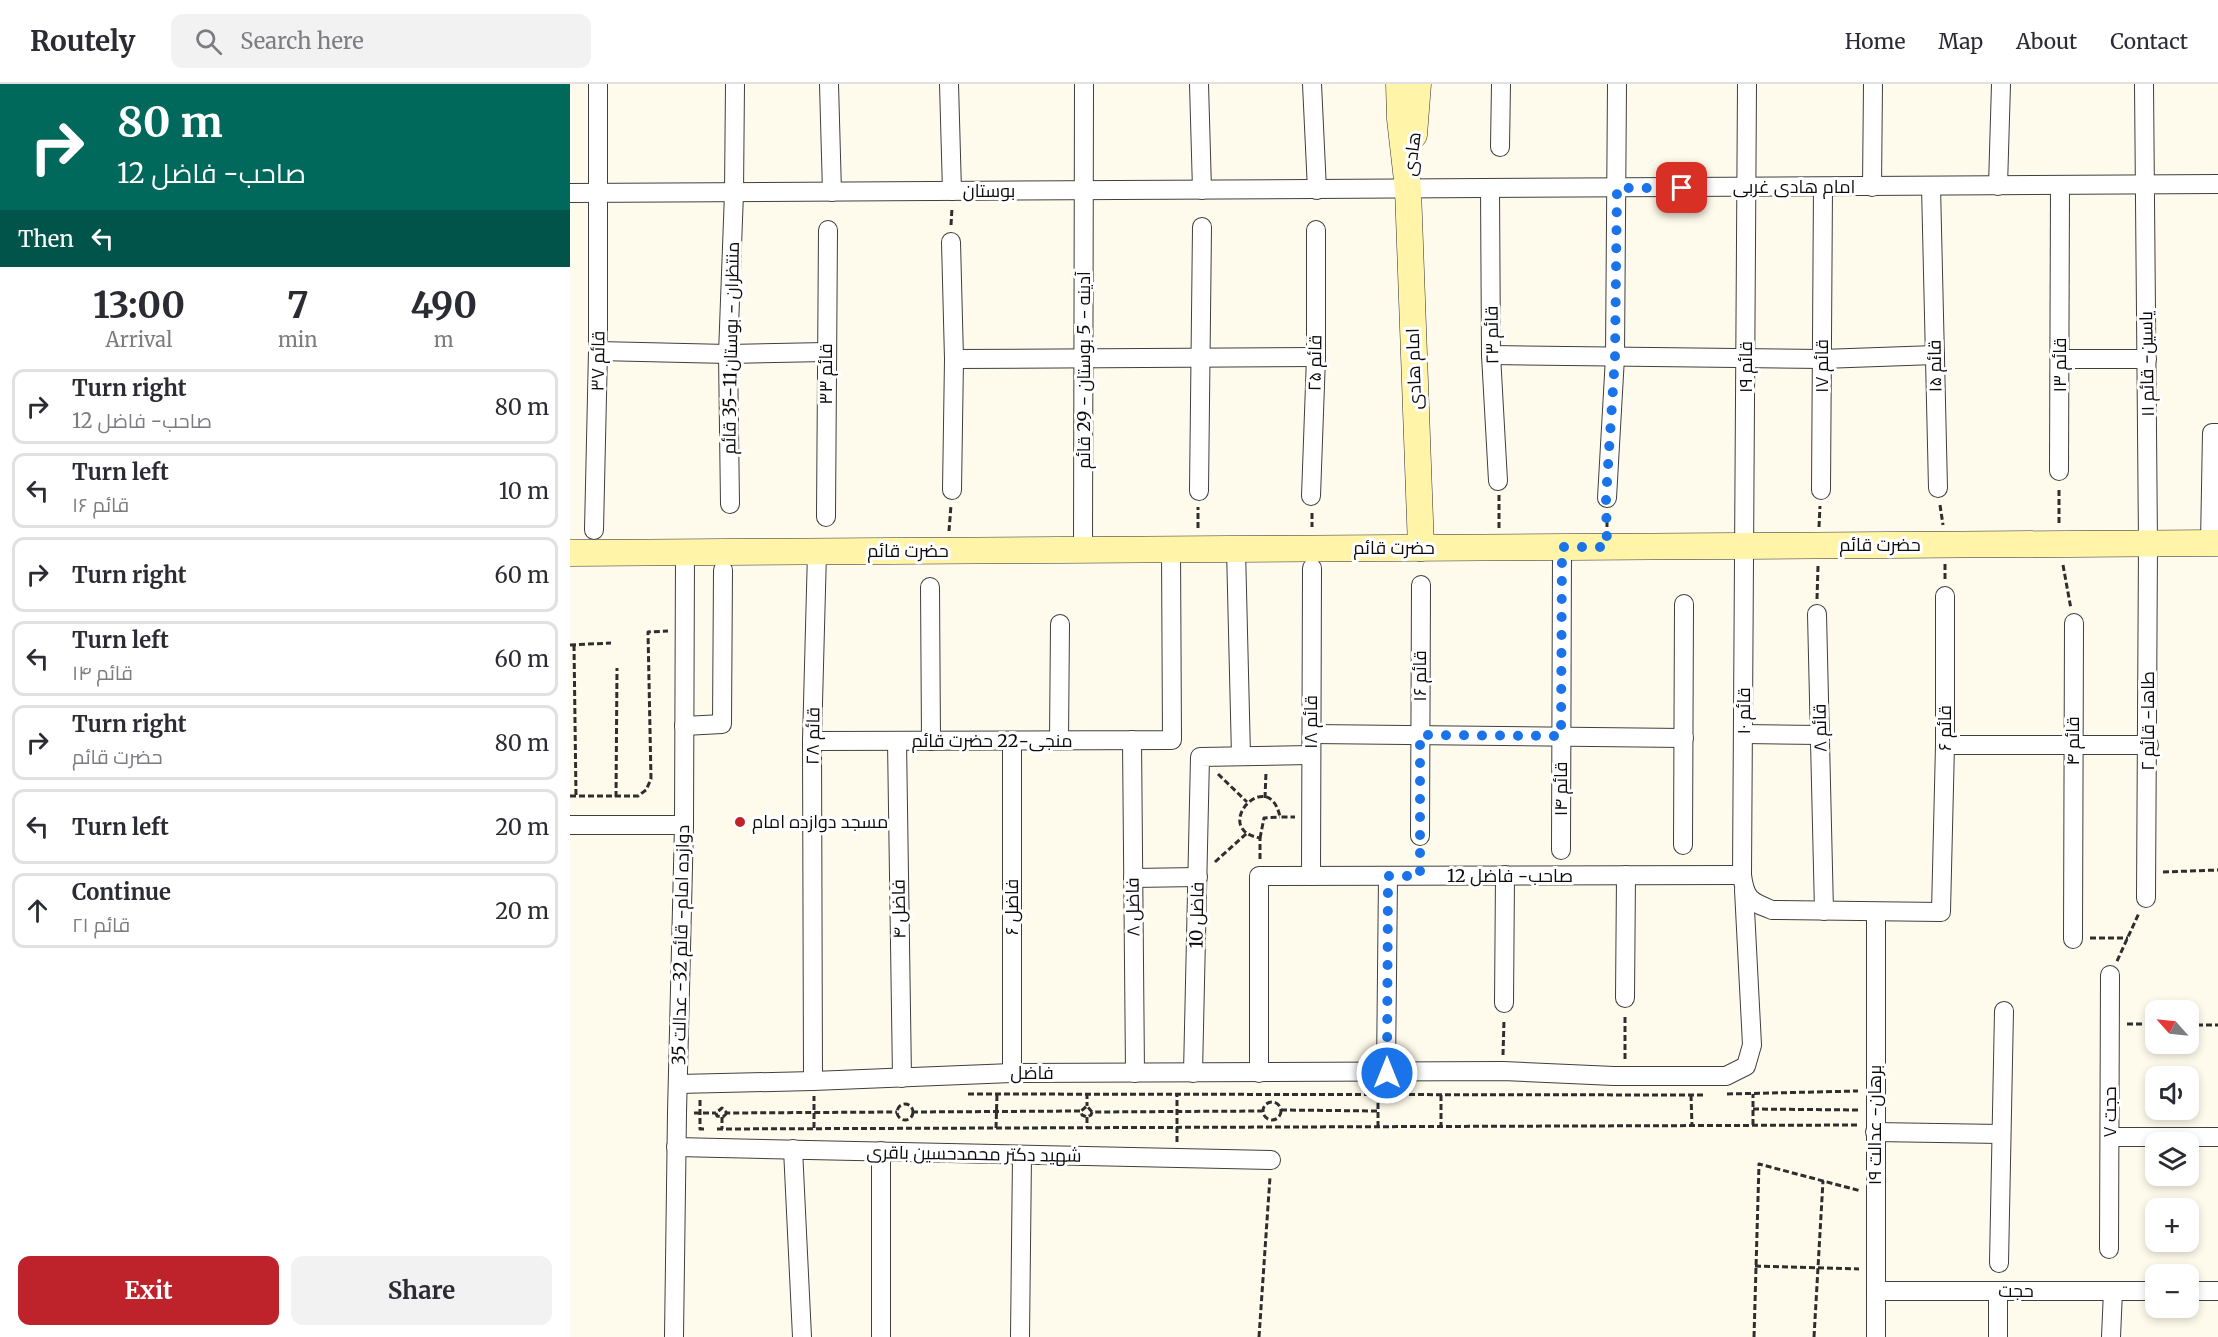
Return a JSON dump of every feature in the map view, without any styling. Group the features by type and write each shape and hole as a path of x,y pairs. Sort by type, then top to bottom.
{"street":[{"name":"قائم ۳۷","path":"594,530 598,351 598,84"},
{"name":"منتظران - بوستان11-35 قائم","path":"730,504 728,354 734,193 735,84"},
{"path":"829,84 832,192"},
{"path":"949,84 952,192"},
{"name":"آدینه - 5 بوستان - 29 قائم","path":"1083,550 1084,84"},
{"path":"1199,84 1202,190"},
{"path":"1312,84 1317,190"},
{"name":"هادی","path":"1399,84 1400,119 1408,189"},
{"name":"هادی","path":"1408,189 1418,84"},
{"path":"1500,147 1501,84"},
{"path":"1606,498 1615,357 1617,84"},
{"name":"قائم ۱۹","path":"1745,546 1747,84"},
{"path":"1872,187 1873,84"},
{"path":"1998,186 2001,84"},
{"name":"یاسین- قائم ۱۱","path":"2144,84 2148,544"},
{"name":"امام هادی غربی","path":"1408,189 2218,184"},
{"name":"قائم ۱۵","path":"1931,186 1938,488"},
{"name":"قائم ۱۳","path":"2059,471 2060,186"},
{"name":"قائم ۱۷","path":"1821,490 1823,187"},
{"name":"بوستان","path":"570,193 1408,189"},
{"name":"امام هادی","path":"1408,189 1421,548"},
{"name":"قائم ۲۳","path":"1490,189 1491,355 1498,481"},
{"path":"1198,490 1202,227"},
{"name":"قائم ۳۳","path":"825,517 828,230"},
{"name":"قائم ۲۵","path":"1311,496 1316,357 1316,230"},
{"path":"951,242 954,359 952,490"},
{"path":"598,351 728,354 826,352"},
{"path":"1491,355 1822,359 1935,355"},
{"path":"954,359 1316,357"},
{"path":"2060,359 2146,359"},
{"path":"2214,543 2215,433"},
{"name":"حضرت قائم","path":"570,553 1236,549 1312,558 1421,548 2214,543"},
{"name":"طاها- قائم ۲","path":"2146,898 2149,745 2148,544"},
{"name":"قائم ۱۰","path":"1624,1076 1726,1076 1746,1066 1752,1045 1743,882 1745,546"},
{"name":"قائم ۱۴","path":"1561,850 1562,547"},
{"path":"1236,549 1241,756"},
{"name":"منجی-22 حضرت قائم","path":"812,741 1172,740 1171,550"},
{"name":"قائم ۲۸","path":"814,1088 812,741 817,552"},
{"name":"دوازده امام- قائم 32- عدالت 35","path":"674,1337 684,825 685,553"},
{"name":"قائم ۱۸","path":"1311,876 1312,558"},
{"path":"684,726 723,724 723,570"},
{"name":"قائم ۱۶","path":"1420,836 1421,585"},
{"path":"930,587 931,741"},
{"name":"قائم ۶","path":"1876,912 1941,912 1945,745 1945,596"},
{"path":"1683,845 1684,604"},
{"name":"قائم ۸","path":"1817,614 1824,911"},
{"name":"قائم ۴","path":"2073,939 2074,623"},
{"path":"1059,740 1060,624"},
{"path":"1312,734 1684,738"},
{"path":"1744,734 1820,735"},
{"name":"فاضل ۸","path":"1132,740 1135,1073"},
{"name":"فاضل ۴","path":"897,741 902,1078"},
{"name":"فاضل ۶","path":"1012,741 1012,1073"},
{"path":"1945,745 2149,745"},
{"path":"1200,757 1311,755"},
{"name":"فاضل 10","path":"1193,1073 1200,757"},
{"path":"570,825 684,825"},
{"path":"1504,875 1504,1003"},
{"path":"1625,998 1626,875"},
{"name":"صاحب- فاضل 12","path":"1259,876 1626,875 1743,882"},
{"path":"1259,876 1259,1073"},
{"path":"1386,1071 1388,876"},
{"path":"1133,878 1198,877"},
{"path":"1743,882 1753,903 1772,910 1876,912"},
{"name":"برهان- عدالت ۱۹","path":"1876,912 1876,1337"},
{"name":"حجت ۷","path":"2109,1249 2110,975"},
{"path":"1999,1263 2004,1011"},
{"name":"فاضل","path":"678,1084 814,1088 902,1078 1012,1073 1503,1071 1624,1076"},
{"path":"1875,1122 2001,1134"},
{"path":"2110,1137 2218,1137"},
{"name":"شهید دکتر محمدحسین باقری","path":"676,1147 1271,1160"},
{"path":"793,1149 802,1337"},
{"path":"880,1152 881,1337"},
{"path":"1020,1337 1022,1155"},
{"name":"حجت","path":"1875,1291 2145,1291"},
{"path":"1998,1291 1998,1337"},
{"path":"2111,1337 2112,1291"},
{"path":"2199,1291 2218,1291"}],"path":[{"path":"951,242 952,192"},
{"path":"2059,471 2059,544 2074,623"},
{"path":"1498,481 1499,548"},
{"path":"1938,488 1945,545 1945,596"},
{"path":"948,551 952,490"},
{"path":"1197,549 1198,490"},
{"path":"1817,614 1821,490"},
{"path":"1311,496 1312,558"},
{"path":"1606,498 1607,547"},
{"path":"570,796 639,796 646,790 651,779 648,633 685,630"},
{"path":"576,796 572,645 611,643"},
{"path":"616,797 617,668"},
{"path":"1265,798 1267,756"},
{"path":"1200,757 1247,802"},
{"path":"1260,838 1247,833 1242,826 1240,818 1247,802 1259,797 1265,798 1273,802 1280,817"},
{"path":"1259,876 1260,838 1264,818 1311,817"},
{"path":"1198,877 1247,833"},
{"path":"2147,872 2218,870"},
{"path":"2110,975 2146,898"},
{"path":"2073,939 2128,938"},
{"path":"1624,1076 1625,998"},
{"path":"1503,1071 1504,1003"},
{"path":"2111,1024 2145,1024"},
{"path":"2199,1025 2218,1025"},
{"path":"814,1088 814,1129"},
{"path":"1722,1094 1875,1091"},
{"path":"1087,1093 1087,1106 1092,1112"},
{"path":"1177,1158 1178,1093"},
{"path":"700,1094 700,1129 1692,1126 1875,1122"},
{"path":"963,1094 1712,1095"},
{"path":"996,1128 997,1094"},
{"path":"1271,1102 1272,1094"},
{"path":"1378,1094 1378,1127"},
{"path":"1753,1094 1753,1125"},
{"path":"1441,1095 1442,1126"},
{"path":"1691,1095 1692,1126"},
{"path":"1271,1102 1280,1106 1281,1110"},
{"path":"1262,1112 1267,1103 1271,1102"},
{"path":"897,1112 898,1108 904,1104 911,1108 912,1116 905,1120"},
{"path":"912,1112 1081,1112 1087,1106"},
{"path":"677,1113 716,1113 722,1108 726,1113"},
{"path":"1753,1108 1875,1122"},
{"path":"1262,1112 1264,1116 1272,1120 1277,1119 1281,1110"},
{"path":"1281,1110 1378,1112"},
{"path":"722,1129 722,1117 726,1113 897,1112"},
{"path":"897,1112 898,1116 905,1120"},
{"path":"1081,1112 1087,1117"},
{"path":"1092,1112 1262,1112"},
{"path":"1087,1117 1092,1112"},
{"path":"716,1113 717,1116 722,1117"},
{"path":"1087,1117 1087,1128"},
{"path":"904,1128 905,1120"},
{"path":"1272,1120 1273,1127"},
{"path":"1259,1337 1271,1160"},
{"path":"1754,1337 1760,1164 1875,1195"},
{"path":"1814,1337 1823,1181"},
{"path":"1755,1266 1876,1269"}],"place":[{"name":"مسجد دوازده امام","path":"740,822"}],"route":[{"path":"1387,1073 1388,876 1420,876 1420,735 1561,736 1562,547 1607,547 1606,498 1615,357 1617,188 1682,188"}]}
